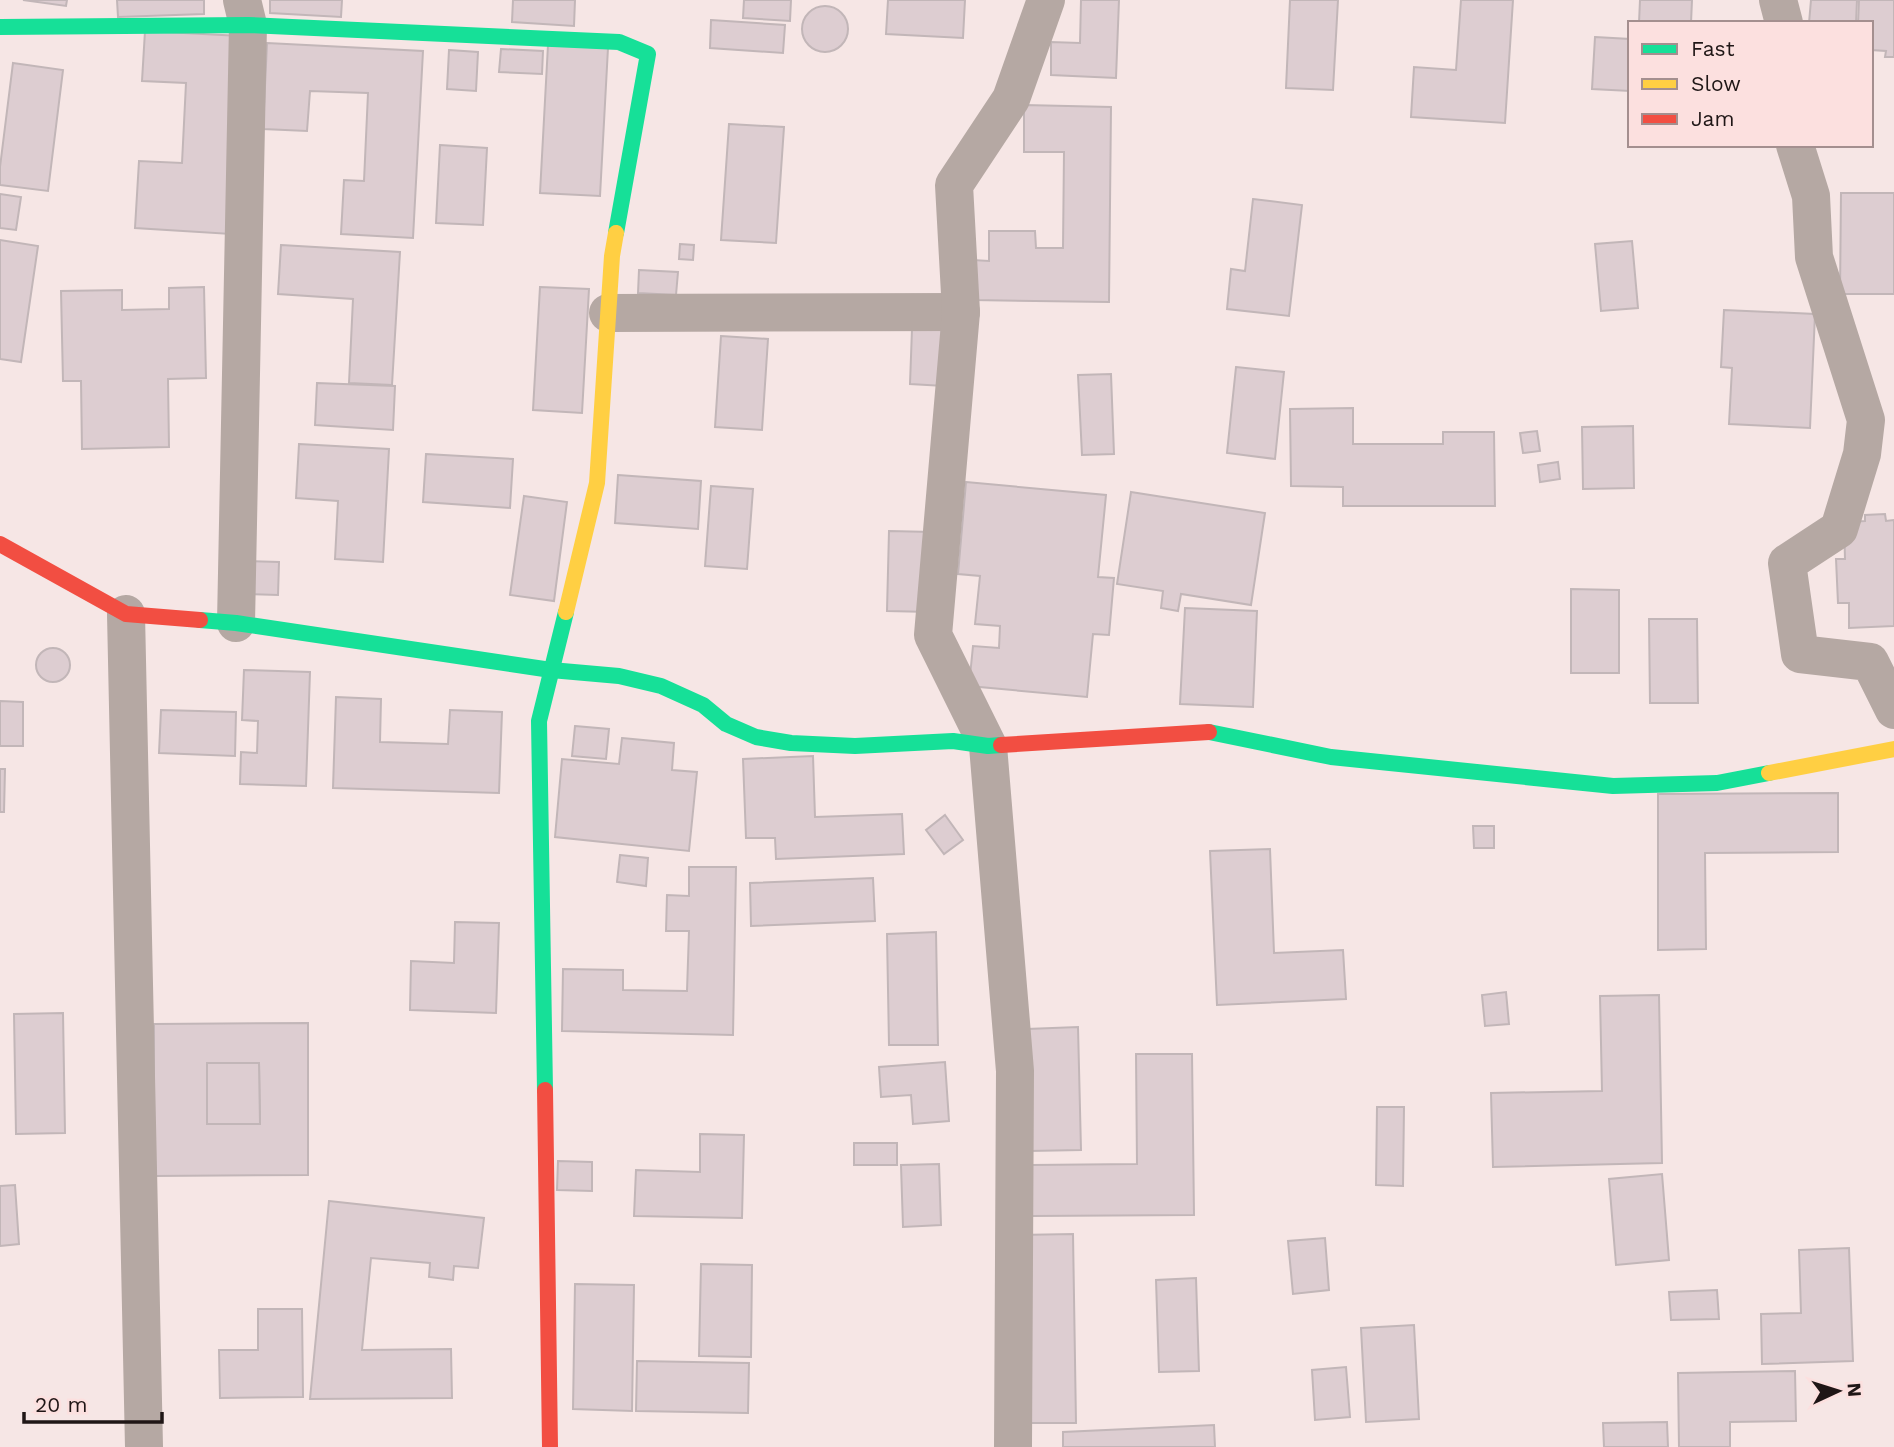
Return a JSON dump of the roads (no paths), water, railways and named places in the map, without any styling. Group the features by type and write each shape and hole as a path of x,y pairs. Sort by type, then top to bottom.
{"street":[{"path":"1013,1447 1014,1070 988,746 933,635 961,312 954,185 1011,99 1046,0"},
{"path":"1777,0 1783,21"},
{"path":"236,622 245,12"},
{"path":"0,27 245,12 620,41 648,54 612,256 597,483 539,721 550,1447"},
{"path":"1796,147 1811,196 1814,257 1866,420 1862,454 1839,529 1787,564 1800,654 1870,662 1894,710"},
{"path":"608,313 961,312"},
{"path":"0,544 126,614 236,622 551,670 619,676 662,685 703,705 726,724 756,737 791,743 855,747 953,741 988,746 1206,731 1331,757 1612,786 1717,783 1894,750"},
{"path":"126,614 144,1447"}]}
